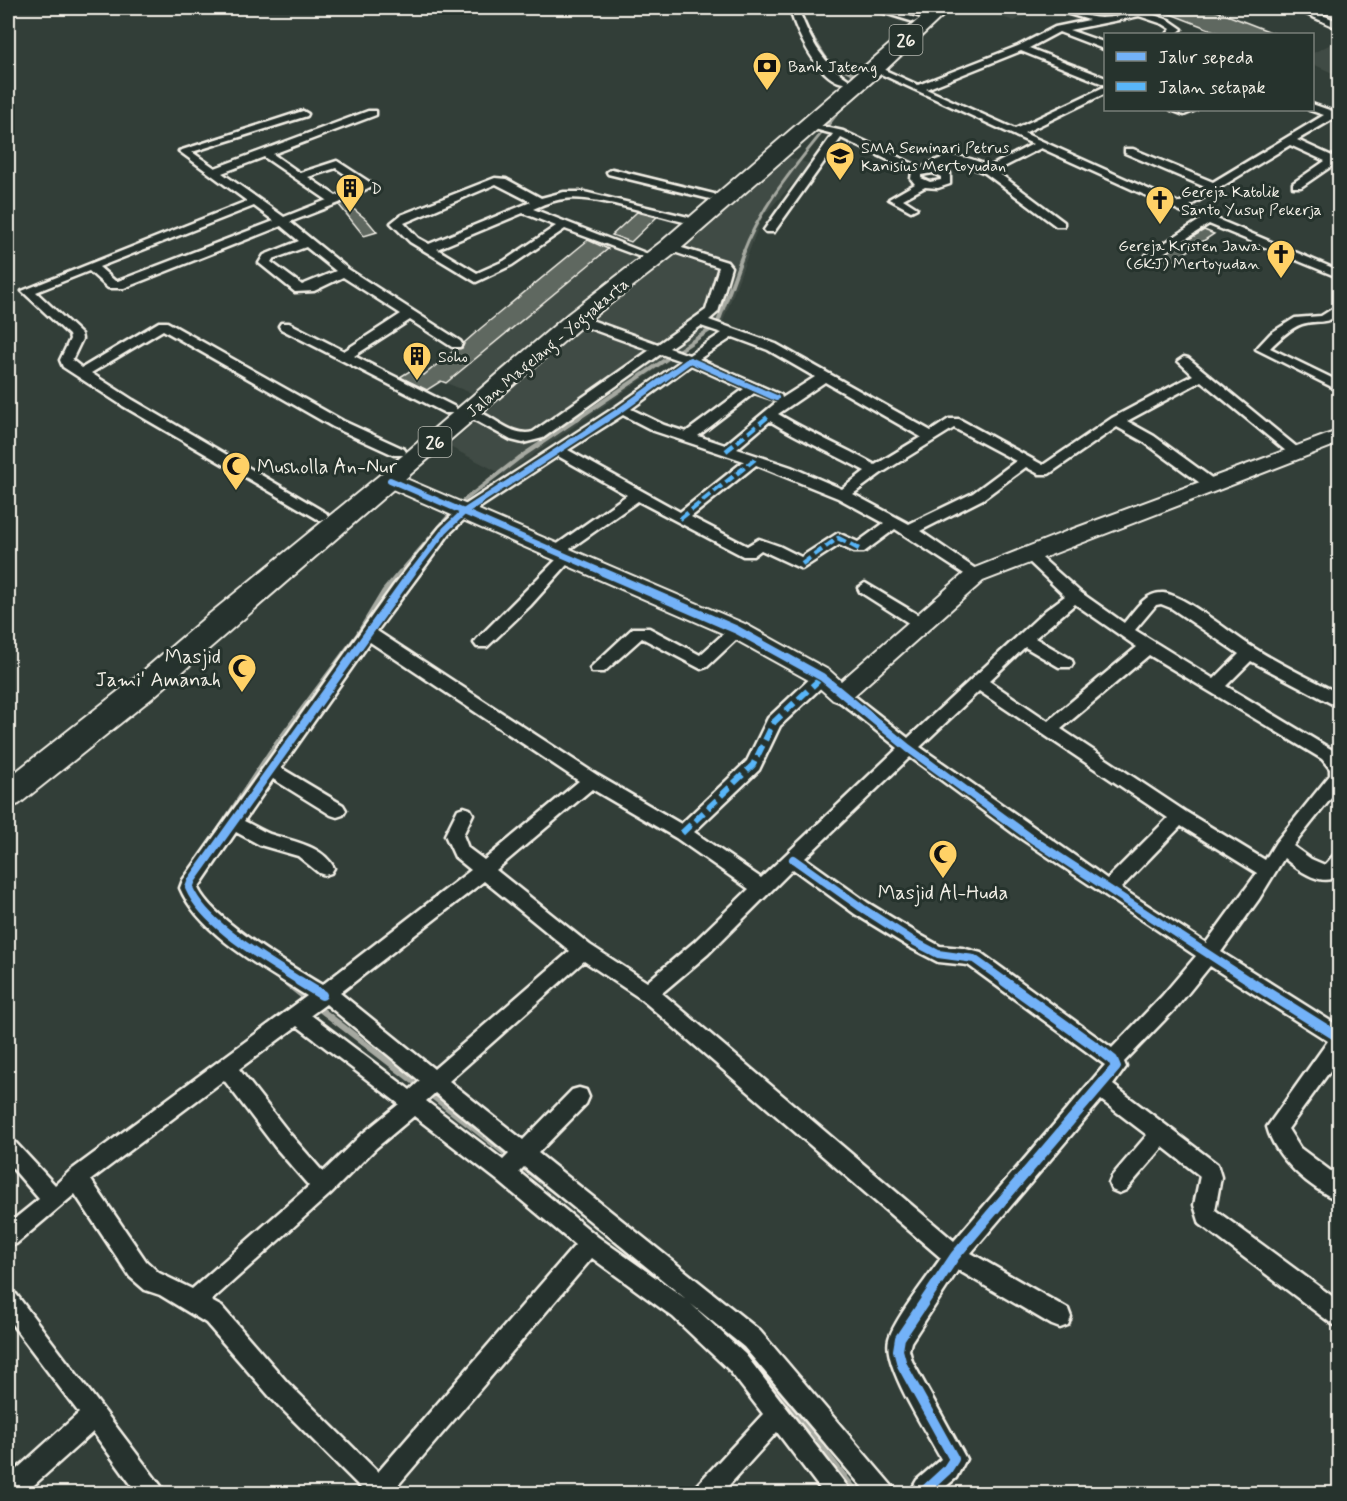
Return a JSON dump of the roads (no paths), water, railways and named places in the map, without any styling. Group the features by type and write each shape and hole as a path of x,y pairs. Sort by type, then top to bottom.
{"highway":[{"name":"Jalan Magelang - Yogyakarta","path":"861,73 942,8"},
{"name":"Jalan Magelang - Yogyakarta","path":"8,772 174,640 399,452 459,411 813,131 861,73 917,12"},
{"name":"Jalan Magelang - Yogyakarta","path":"8,795 141,690 226,615 390,480 459,411 710,196 813,131"}],"street":[{"path":"794,8 801,33 822,64 834,75 861,73 919,88 1208,220 1340,275"},
{"path":"873,8 917,12"},
{"path":"1059,8 1101,21"},
{"path":"919,88 1021,48 1058,29 1168,8"},
{"path":"1298,8 1338,30"},
{"path":"1141,14 1178,29 1173,33"},
{"path":"1058,29 1104,46"},
{"path":"1021,48 1104,81"},
{"path":"1088,75 1104,67"},
{"path":"1015,133 1104,90"},
{"path":"1314,107 1335,112"},
{"path":"1179,207 1335,112"},
{"path":"215,172 372,113"},
{"path":"303,114 184,150 256,201 344,272 456,344"},
{"path":"770,230 813,131 923,170 941,172 947,179 936,185 923,184 915,176 923,170 950,158 960,157 975,162 1060,224"},
{"path":"1288,140 1337,160"},
{"path":"989,171 1040,145"},
{"path":"1129,151 1214,186"},
{"path":"266,154 335,201"},
{"path":"1297,185 1337,160"},
{"path":"90,266 112,285 120,285 335,201 369,185 337,164 301,176"},
{"path":"612,172 710,196"},
{"path":"540,202 502,181 495,181 399,220 397,224 428,249 473,277 479,278 508,263 564,225"},
{"path":"911,208 895,199 923,184"},
{"path":"428,249 522,209 564,195 584,195 684,219"},
{"path":"256,201 28,291 75,334 76,339 66,360 67,364 128,403 321,516"},
{"path":"522,209 642,254"},
{"path":"1150,257 1208,220"},
{"path":"307,242 268,257 265,263 298,289 310,288 344,272"},
{"path":"669,247 723,264 725,267 712,312 700,321 675,355 622,409 559,451 458,508 445,530 399,589 370,635 270,769 236,824 192,880 189,888 192,896 248,947 424,1092 514,1164 707,1300 752,1339 884,1494"},
{"path":"1340,308 1319,320 1299,321 1275,336 1262,349 1340,387"},
{"path":"345,356 410,314"},
{"path":"576,320 675,355 776,398"},
{"path":"700,321 772,347 930,436"},
{"path":"82,373 163,325 338,424 399,452"},
{"path":"285,326 516,438 530,438 675,355 726,329"},
{"path":"1184,361 1297,453"},
{"path":"726,450 825,376"},
{"path":"843,495 875,471 954,422 1044,471 1117,421 1170,390 1202,376"},
{"path":"687,438 753,388"},
{"path":"622,409 659,428 786,470 843,495 909,530 975,576"},
{"path":"770,415 875,471"},
{"path":"1117,421 1163,449 1212,485"},
{"path":"841,694 975,576 1340,436"},
{"path":"559,451 680,519 748,553 759,544 802,564 838,538 859,549 894,522"},
{"path":"680,519 755,459"},
{"path":"909,530 978,496 1026,460"},
{"path":"390,480 736,630 822,677 908,748 1035,841 1340,1040 1277,1127 1278,1135 1287,1151 1340,1191"},
{"path":"482,643 525,602 560,555 637,495"},
{"path":"1029,554 1075,597 1125,632 1328,755 1339,768 1338,777 1282,847 1268,871 1208,955 1169,1002 1113,1060"},
{"path":"865,588 920,623"},
{"path":"648,993 701,948 1051,614 1075,597"},
{"path":"1125,632 1151,601 1162,598 1176,604 1249,653 1340,702"},
{"path":"598,668 638,632 644,632 701,663 736,630"},
{"path":"370,635 591,780 682,832 762,888"},
{"path":"1026,640 1065,663"},
{"path":"1049,730 1148,647"},
{"path":"1215,688 1249,653"},
{"path":"682,832 753,765 774,722 822,677"},
{"path":"978,682 1180,817 1268,871"},
{"path":"270,769 337,810"},
{"path":"8,1237 77,1178 393,943 485,871 591,780"},
{"path":"464,814 454,835 461,852 583,951 648,993 954,1256 1060,1317"},
{"path":"1108,889 1180,817"},
{"path":"236,824 266,840 300,849 325,868"},
{"path":"1282,847 1324,873 1331,872 1340,860"},
{"path":"793,859 842,896 936,954 963,954 974,959 1113,1060 1116,1066 954,1256 900,1338 898,1350 902,1365 954,1459 950,1470 926,1487 921,1494"},
{"path":"194,1302 323,1187 369,1141 583,951"},
{"path":"313,1001 514,1164 590,1244 681,1310 737,1362 839,1494"},
{"path":"225,1066 282,1140 323,1187"},
{"path":"1098,1086 1210,1171 1211,1178 1202,1203 1207,1217 1340,1316"},
{"path":"514,1164 579,1097"},
{"path":"1119,1183 1162,1133"},
{"path":"8,1149 54,1200"},
{"path":"77,1178 138,1269 153,1282 194,1302 214,1315 279,1390 379,1492 493,1354 590,1244"},
{"path":"8,1302 95,1414 153,1494"},
{"path":"8,1492 95,1414"},
{"path":"704,1494 778,1414"}],"waterway":[{"path":"799,8 805,25 828,61 859,77"},
{"path":"743,253 751,233 773,196 839,111"},
{"path":"458,505 519,458 717,325 744,251"},
{"path":"399,574 453,511"},
{"path":"210,843 270,752 358,634 384,591 400,572"},
{"path":"285,982 309,1001"},
{"path":"316,1006 421,1087"},
{"path":"427,1092 510,1157"},
{"path":"519,1164 558,1194"},
{"path":"706,1315 786,1401 858,1494"}],"place":[{"name":"Bank Jateng","path":"767,92"},
{"name":"SMA Seminari Petrus Kanisius Mertoyudan","path":"840,182"},
{"name":"D","path":"350,214"},
{"name":"Gereja Katolik Santo Yusup Pekerja","path":"1160,226"},
{"name":"Gereja Kristen Jawa (GKJ) Mertoyudan","path":"1281,280"},
{"name":"Soho","path":"417,382"},
{"name":"Musholla An-Nur","path":"236,492"},
{"name":"Masjid Jami' Amanah","path":"242,694"},
{"name":"Masjid Al-Huda","path":"943,880"}]}
